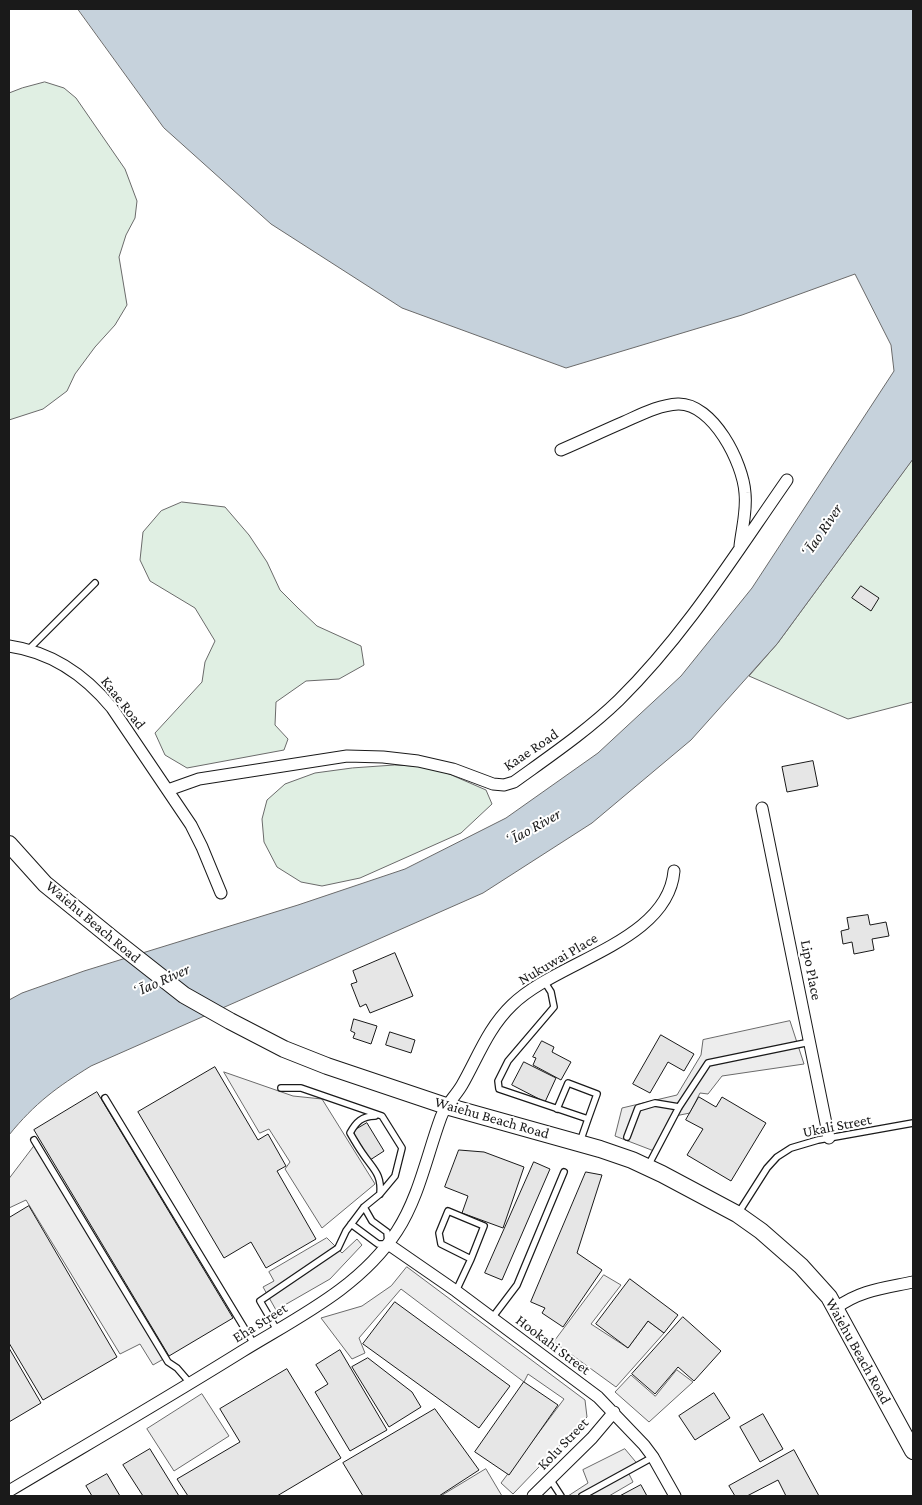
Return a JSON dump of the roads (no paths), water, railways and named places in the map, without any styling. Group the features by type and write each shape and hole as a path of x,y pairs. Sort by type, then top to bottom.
{"street":[{"name":"Kaae Road","path":"561,450 658,407 680,404 699,410 713,423 728,442 739,466 746,505 740,547"},
{"name":"Kaae Road","path":"168,790 199,779 347,756 383,757 418,761 453,769 493,784 504,785 514,782 568,744 618,701 663,652 787,480"},
{"name":"Kaae Road","path":"9,646 44,655 75,672 101,694 191,825 221,893"},
{"name":"Lipo Place","path":"762,808 829,1138"},
{"name":"Waiehu Beach Road","path":"9,844 45,884 184,995 284,1049 446,1106 600,1148 647,1167 738,1214 761,1231 801,1266 829,1297 908,1429 913,1452"},
{"name":"Nukuwai Place","path":"446,1106 461,1087 481,1048 500,1017 526,992 633,932 664,902 672,884 674,871"},
{"name":"Eha Street","path":"9,1491 277,1330 344,1288 362,1274 388,1244 409,1210 446,1106"},
{"name":"Hookahi Street","path":"388,1244 456,1291 591,1392 614,1412 653,1457 675,1496"},
{"path":"836,1308 850,1298 872,1290 913,1282"},
{"name":"Kolu Street","path":"533,1496 592,1438 614,1412"}],"lane":[{"path":"28,650 95,583"},
{"path":"544,981 551,992 554,1007 508,1061 498,1081 499,1089 588,1119"},
{"path":"647,1167 679,1107 708,1063 810,1042"},
{"path":"558,1109 568,1083 597,1094 580,1143"},
{"path":"277,1330 260,1301 338,1248 351,1224 364,1207 380,1194 395,1176 402,1148 382,1116 301,1088 281,1088"},
{"path":"105,1098 254,1344"},
{"path":"627,1137 638,1108 655,1103 679,1107"},
{"path":"380,1194 381,1184 378,1174 350,1133 355,1123 366,1116 382,1116"},
{"name":"Ukali Street","path":"738,1214 767,1168 777,1157 798,1146 829,1138 913,1123"},
{"path":"34,1140 168,1362 178,1368 190,1383"},
{"path":"492,1318 517,1285 564,1172"},
{"path":"351,1224 378,1244 388,1244 387,1232 372,1221 364,1207"},
{"path":"456,1291 471,1259 484,1226 448,1210 439,1233 441,1244 471,1259"},
{"path":"582,1496 653,1457"},
{"path":"550,1479 562,1496"}],"water":[{"name":"ʻĪao River","path":"78,9 913,9 913,459 777,644 691,740 592,823 483,893 91,1066 47,1096 9,1135 9,1000 22,993 84,971 298,905 405,869 506,818 598,753 681,676 752,588 894,371 891,345 855,274 742,315 566,368 402,308 271,224 164,128"}]}
